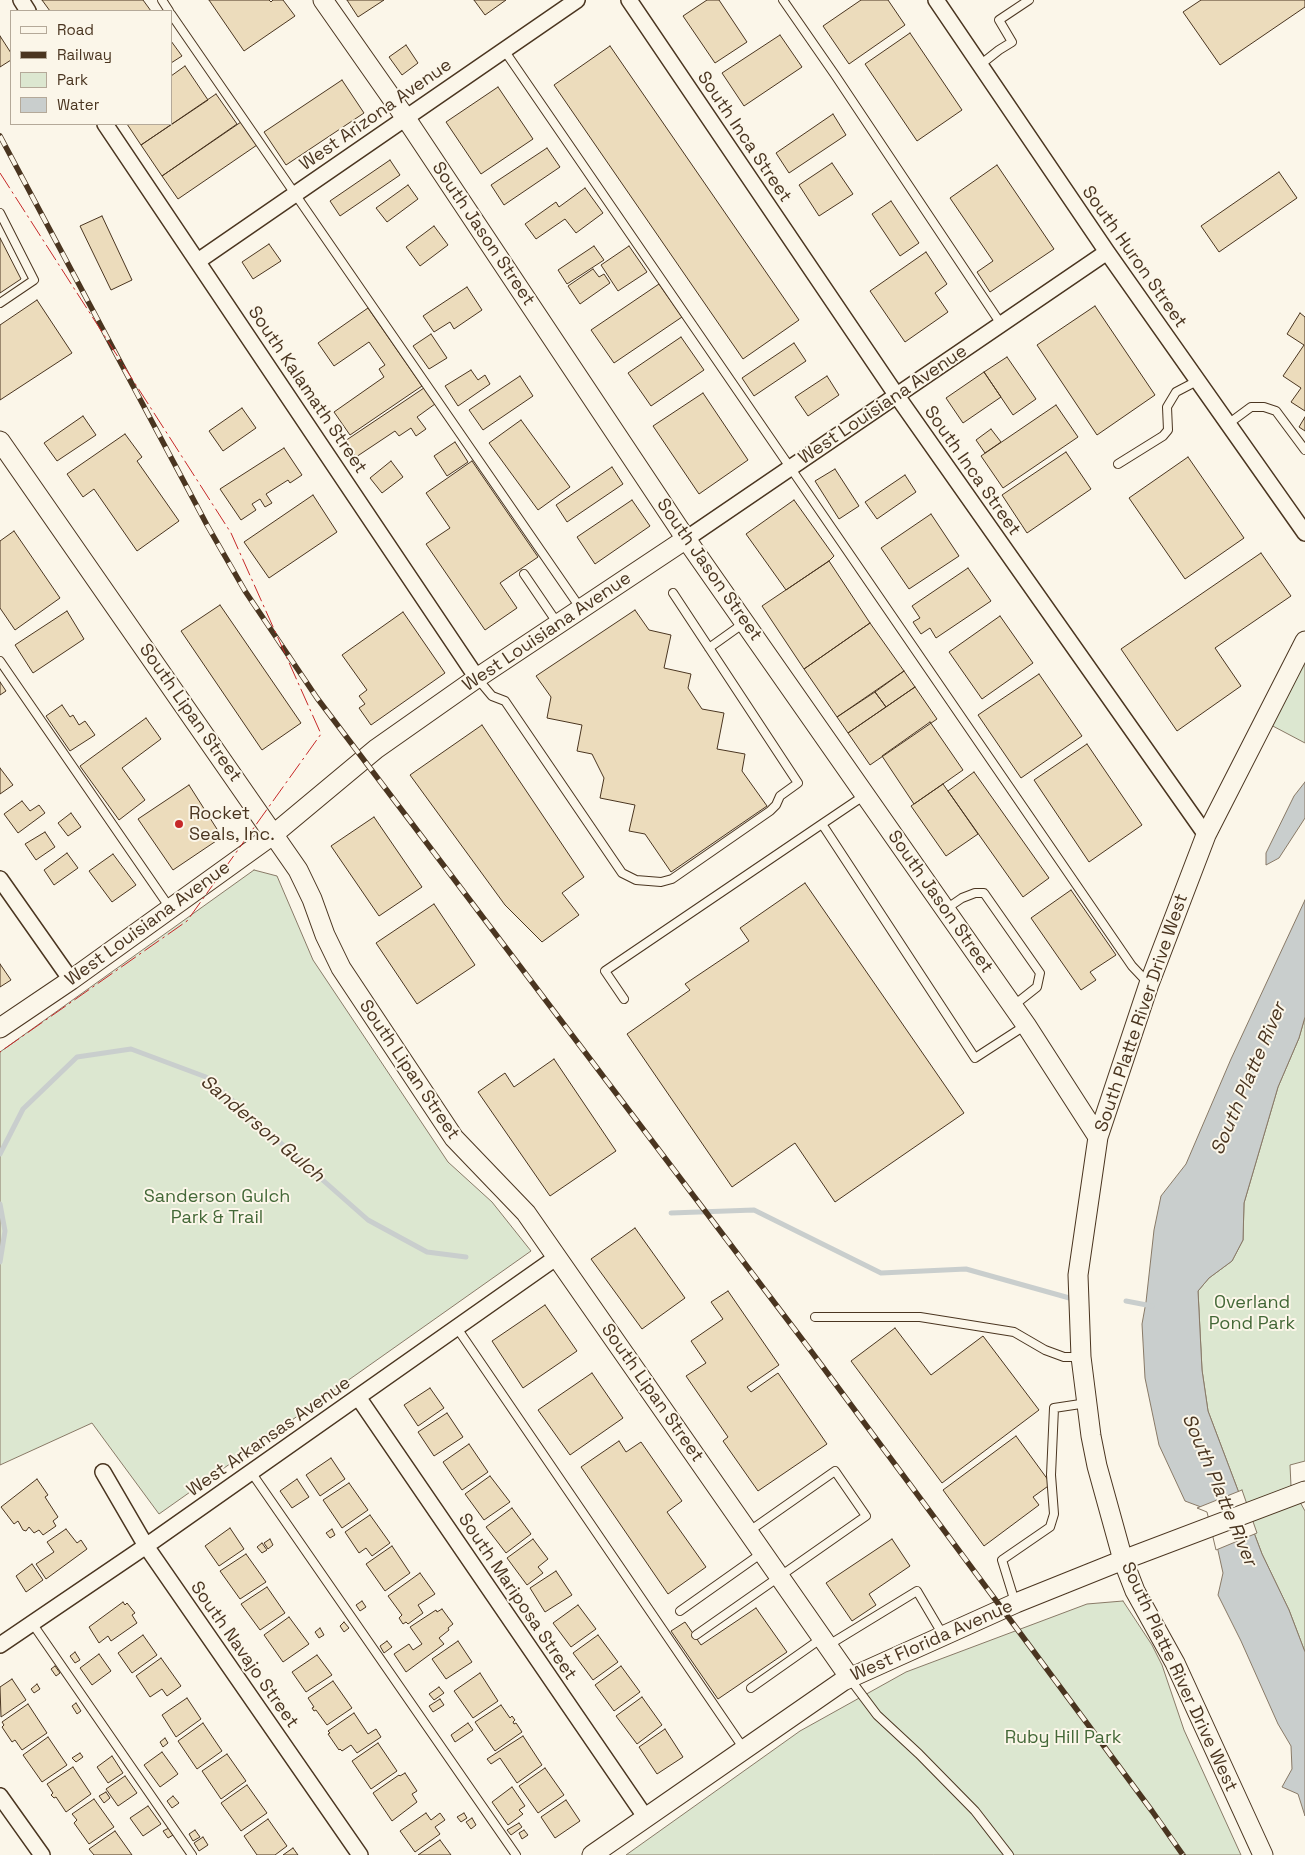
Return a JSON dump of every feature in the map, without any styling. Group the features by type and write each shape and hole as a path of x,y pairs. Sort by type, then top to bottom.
{"street":[{"name":"South Jason Street","path":"323,0 405,117 686,539 1013,1006 1098,1137"},
{"name":"West Arizona Avenue","path":"198,261 576,0"},
{"name":"South Inca Street","path":"629,0 897,396 1206,835"},
{"name":"South Huron Street","path":"936,0 1106,252 1305,534"},
{"name":"South Kalamath Street","path":"106,125 477,678"},
{"name":"West Louisiana Avenue","path":"0,1028 71,980 274,834 360,760 477,678 791,468 1106,252"},
{"name":"South Lipan Street","path":"0,441 298,870 312,899 325,935 346,976 454,1138 526,1213 850,1678"},
{"name":"South Platte River Drive West","path":"1262,1855 1175,1663 1135,1591 1123,1560 1097,1466 1091,1436 1081,1357 1078,1275 1098,1137 1149,984 1206,835 1305,641"},
{"path":"0,879 71,980"},
{"name":"West Arkansas Avenue","path":"0,1645 146,1546 557,1257"},
{"name":"South Mariposa Street","path":"358,1397 646,1818"},
{"name":"South Navajo Street","path":"103,1472 146,1546 360,1855"},
{"name":"West Florida Avenue","path":"592,1855 843,1681 1016,1603 1123,1560 1298,1494"},
{"path":"0,1796 42,1855"}],"lane":[{"path":"783,0 836,76 1001,324"},
{"path":"980,65 1012,42 999,20 1029,0"},
{"path":"172,16 581,609"},
{"path":"504,50 1132,966 1149,984"},
{"path":"0,214 34,280 0,303"},
{"path":"1118,464 1163,436 1168,430 1166,421 1167,407 1176,392 1197,381"},
{"path":"1228,424 1251,407 1264,407 1276,411 1305,450"},
{"path":"524,574 558,624"},
{"path":"477,678 487,692 496,699 505,701 622,872 636,880 661,882 672,879 770,811 776,805 780,796 798,783 673,593"},
{"path":"709,648 745,622"},
{"path":"0,661 170,908"},
{"path":"624,999 605,971 866,795"},
{"path":"822,824 975,1058 1026,1025"},
{"path":"945,910 962,898 976,892 984,893 994,907 1040,973 1037,987 1013,1006"},
{"path":"815,1317 920,1317 1014,1332 1045,1350 1064,1357 1081,1357"},
{"path":"457,1328 744,1749"},
{"path":"1016,1603 1002,1560 1050,1527 1054,1514 1051,1475 1054,1408 1087,1403"},
{"path":"696,1635 866,1516 835,1471 748,1532"},
{"path":"251,1472 516,1855"},
{"path":"680,1611 762,1553"},
{"path":"751,1688 825,1642 917,1591 943,1635"},
{"path":"32,1623 192,1855"},
{"path":"850,1678 877,1715 919,1754 975,1811 1010,1855"}],"green space":[{"path":"1305,656 1305,743 1269,724"},
{"name":"Sanderson Gulch Park & Trail","path":"254,870 277,876 313,960 448,1162 492,1202 531,1251 159,1514 92,1423 0,1465 0,1052"},
{"name":"Overland Pond Park","path":"1305,1017 1305,1461 1290,1465 1291,1486 1305,1511 1305,1652 1289,1610 1262,1554 1208,1411 1202,1370 1198,1291 1209,1278 1232,1261 1243,1240 1244,1203 1278,1087 1299,1038"},
{"name":"Ruby Hill Park","path":"1123,1601 1152,1645 1162,1665 1184,1730 1241,1855 626,1855 800,1731 906,1672 1087,1604"}],"water":[{"path":"1305,782 1305,818 1279,858 1266,865 1266,853 1294,796"},
{"name":"South Platte River","path":"1305,900 1305,1017 1299,1038 1278,1087 1244,1203 1243,1240 1232,1261 1209,1278 1198,1291 1202,1370 1208,1411 1262,1554 1289,1610 1305,1652 1305,1816 1298,1794 1282,1787 1292,1769 1291,1746 1278,1724 1218,1595 1223,1573 1209,1510 1185,1501 1159,1445 1145,1378 1142,1324 1154,1230 1161,1196 1186,1164 1231,1059"}],"pier":[{"path":"1242,1490 1257,1533 1216,1550 1207,1512 1197,1508"}],"building":[{"path":"42,0 143,0 150,10 49,10"},
{"path":"209,0 269,0 271,2 273,0 283,0 295,16 244,51"},
{"path":"347,0 384,0 358,17"},
{"path":"474,0 506,0 485,15"},
{"path":"707,0 719,0 747,42 715,63 683,16"},
{"path":"861,0 888,0 905,25 849,64 823,26"},
{"path":"1201,0 1305,0 1305,7 1220,65 1183,12"},
{"path":"910,33 962,110 917,141 865,64"},
{"path":"780,35 802,67 744,106 722,73"},
{"path":"0,36 10,51 10,61 0,67"},
{"path":"172,42 182,56 172,62"},
{"path":"406,45 418,63 402,75 389,57"},
{"path":"610,46 799,320 743,359 554,85"},
{"path":"185,66 208,100 172,124 172,75"},
{"path":"342,80 364,113 286,165 264,132"},
{"path":"498,87 533,139 481,174 446,122"},
{"path":"216,94 237,124 162,176 141,145"},
{"path":"833,114 846,135 789,173 776,153"},
{"path":"241,122 257,145 178,199 162,176"},
{"path":"128,125 171,125 141,145"},
{"path":"547,148 560,167 504,205 491,185"},
{"path":"390,160 400,175 340,216 330,201"},
{"path":"832,163 853,194 819,216 799,185"},
{"path":"997,165 1054,249 990,292 977,272 993,261 950,198"},
{"path":"1279,172 1297,198 1219,252 1201,226"},
{"path":"408,185 418,199 387,222 376,208"},
{"path":"585,188 603,213 576,233 565,219 536,239 525,224 556,202 559,207"},
{"path":"891,201 919,243 900,256 872,214"},
{"path":"102,216 132,280 111,290 80,226"},
{"path":"434,226 448,245 420,266 406,247"},
{"path":"0,238 21,279 0,293"},
{"path":"269,244 281,261 253,279 242,262"},
{"path":"594,246 604,260 567,284 558,270"},
{"path":"629,246 647,272 618,291 601,265"},
{"path":"926,252 947,284 935,293 948,312 905,342 870,291"},
{"path":"593,269 599,277 604,274 610,283 580,304 568,286"},
{"path":"659,284 682,317 614,363 591,330"},
{"path":"467,287 482,310 454,329 450,322 434,332 423,316"},
{"path":"37,300 72,353 0,400 0,325"},
{"path":"1095,306 1155,395 1097,435 1037,345"},
{"path":"368,308 422,386 350,435 334,412 384,377 379,369 385,365 369,342 334,366 318,343"},
{"path":"1300,313 1305,317 1305,411 1291,402 1301,388 1283,376 1304,345 1287,334"},
{"path":"431,334 447,358 429,369 413,346"},
{"path":"681,337 704,370 651,406 628,373"},
{"path":"794,343 806,361 754,396 742,378"},
{"path":"1007,357 1036,399 1013,415 984,372"},
{"path":"471,370 478,380 485,375 490,384 458,406 445,386"},
{"path":"984,372 1001,397 963,423 946,398"},
{"path":"520,376 533,396 483,430 469,410"},
{"path":"827,376 839,395 808,416 795,397"},
{"path":"424,388 435,404 417,417 426,429 416,436 411,428 399,436 395,431 356,457 345,441"},
{"path":"703,393 748,460 699,494 653,426"},
{"path":"1056,405 1078,437 1003,488 981,456"},
{"path":"242,408 256,428 223,451 209,431"},
{"path":"83,416 96,435 57,461 44,443"},
{"path":"1305,417 1305,431 1299,427"},
{"path":"521,420 570,487 538,510 489,443"},
{"path":"991,429 1001,442 985,453 976,440"},
{"path":"125,434 142,457 137,461 179,521 137,551 94,489 83,497 67,474"},
{"path":"455,442 468,462 447,476 434,456"},
{"path":"284,448 302,475 290,483 288,480 266,494 272,503 265,507 260,499 252,504 256,510 241,520 220,489"},
{"path":"1066,452 1091,489 1027,533 1002,495"},
{"path":"1188,457 1244,538 1185,579 1129,498"},
{"path":"391,461 403,477 382,493 370,478"},
{"path":"472,461 538,557 500,583 517,608 485,630 426,544 450,528 426,493"},
{"path":"612,467 623,484 567,522 556,505"},
{"path":"835,469 859,506 839,519 815,481"},
{"path":"905,475 916,492 877,519 865,502"},
{"path":"313,495 337,532 269,578 244,542"},
{"path":"632,500 650,526 595,564 577,537"},
{"path":"794,500 834,556 786,590 746,534"},
{"path":"931,514 959,556 909,589 881,548"},
{"path":"14,531 60,598 15,630 0,608 0,541"},
{"path":"1261,553 1291,596 1215,648 1241,686 1177,731 1121,649"},
{"path":"829,561 870,623 804,669 762,606"},
{"path":"968,568 991,601 936,638 930,628 921,634 913,622 920,618 912,606"},
{"path":"220,605 301,723 262,750 181,631"},
{"path":"635,610 649,630 671,635 664,668 691,674 688,688 702,709 724,713 717,749 745,754 742,771 767,806 671,872 645,834 629,831 635,805 600,798 604,778 592,754 577,751 582,725 547,718 551,697 536,676"},
{"path":"67,611 84,639 33,673 15,645"},
{"path":"403,612 445,673 371,725 359,708 365,704 359,696 367,690 342,655"},
{"path":"1000,616 1033,663 982,699 949,652"},
{"path":"870,623 904,671 837,717 804,669"},
{"path":"904,671 915,687 886,707 875,692"},
{"path":"1039,674 1082,736 1021,778 978,715"},
{"path":"0,682 6,691 0,695"},
{"path":"915,687 937,719 870,765 848,733"},
{"path":"875,692 886,707 848,733 837,717"},
{"path":"62,705 70,717 73,715 79,725 85,721 95,735 70,751 46,716"},
{"path":"146,718 161,739 122,768 145,800 119,820 80,766"},
{"path":"930,722 963,770 914,804 882,756"},
{"path":"482,725 584,877 562,893 579,915 542,942 505,905 410,775"},
{"path":"1087,744 1142,825 1089,862 1034,780"},
{"path":"0,768 13,785 0,794"},
{"path":"974,772 1049,878 1023,897 948,791"},
{"path":"943,784 978,834 946,856 911,806"},
{"path":"189,785 222,837 173,870 138,819"},
{"path":"22,801 30,811 39,805 45,813 18,833 4,814"},
{"path":"71,813 81,827 68,836 58,823"},
{"path":"374,817 422,887 379,916 331,846"},
{"path":"45,832 55,847 36,860 25,844"},
{"path":"67,853 78,868 54,885 44,870"},
{"path":"113,854 136,885 112,902 89,871"},
{"path":"805,883 964,1113 835,1202 795,1143 732,1187 627,1034 690,990 685,984 749,941 740,928"},
{"path":"1071,890 1116,955 1090,972 1096,980 1081,990 1031,918"},
{"path":"434,904 475,965 417,1004 376,943"},
{"path":"0,964 11,980 0,987"},
{"path":"554,1059 616,1151 550,1196 478,1092 505,1073 514,1087"},
{"path":"635,1228 685,1298 642,1329 591,1259"},
{"path":"728,1291 779,1365 747,1387 751,1392 778,1373 827,1444 758,1491 723,1441 728,1437 686,1376 706,1363 691,1341 723,1319 711,1302"},
{"path":"545,1305 577,1351 523,1388 492,1341"},
{"path":"895,1328 931,1375 983,1336 1039,1410 942,1483 851,1361"},
{"path":"592,1373 623,1418 570,1455 538,1410"},
{"path":"430,1388 444,1408 418,1426 404,1405"},
{"path":"447,1413 463,1437 434,1456 418,1432"},
{"path":"1016,1436 1051,1484 1033,1497 1039,1505 984,1546 943,1490"},
{"path":"619,1441 626,1452 641,1442 682,1501 667,1512 706,1567 668,1594 581,1467"},
{"path":"469,1444 488,1472 462,1490 443,1462"},
{"path":"331,1458 345,1479 320,1496 306,1475"},
{"path":"490,1476 510,1502 484,1520 465,1494"},
{"path":"37,1479 48,1495 45,1497 58,1517 53,1521 56,1526 43,1535 39,1530 34,1533 29,1527 26,1531 23,1530 18,1521 14,1524 1,1507"},
{"path":"297,1479 309,1497 292,1508 280,1491"},
{"path":"349,1483 368,1510 342,1528 323,1500"},
{"path":"512,1508 531,1534 506,1553 486,1527"},
{"path":"370,1515 390,1543 372,1556 366,1548 359,1553 345,1532"},
{"path":"230,1528 244,1549 219,1566 205,1546"},
{"path":"66,1529 77,1543 81,1540 87,1549 46,1579 36,1564 54,1552 47,1542"},
{"path":"332,1529 335,1535 330,1538 326,1533"},
{"path":"270,1539 273,1545 268,1549 264,1543"},
{"path":"533,1539 548,1559 538,1567 543,1573 527,1585 507,1558"},
{"path":"892,1539 910,1566 869,1594 876,1605 852,1621 826,1583"},
{"path":"262,1543 267,1550 262,1553 257,1547"},
{"path":"392,1546 410,1573 385,1591 366,1564"},
{"path":"246,1554 266,1582 240,1599 220,1571"},
{"path":"32,1564 43,1580 26,1592 16,1576"},
{"path":"556,1571 572,1595 545,1612 530,1588"},
{"path":"420,1573 435,1594 418,1605 423,1613 408,1624 406,1622 403,1624 399,1618 402,1615 388,1596"},
{"path":"267,1587 285,1613 260,1630 241,1604"},
{"path":"362,1601 366,1607 360,1611 356,1605"},
{"path":"123,1602 125,1605 127,1603 135,1613 132,1615 137,1623 111,1641 108,1636 99,1643 89,1627"},
{"path":"578,1605 596,1629 571,1647 553,1623"},
{"path":"756,1608 787,1652 718,1699 671,1631 685,1622 701,1645"},
{"path":"442,1609 453,1624 439,1638 444,1644 406,1672 394,1654 409,1644 413,1650 422,1644 410,1627 436,1610 437,1612"},
{"path":"289,1617 309,1644 283,1662 264,1635"},
{"path":"344,1622 349,1628 344,1632 340,1626"},
{"path":"320,1628 324,1635 319,1638 315,1632"},
{"path":"143,1635 157,1655 132,1673 118,1653"},
{"path":"598,1635 618,1662 593,1680 573,1653"},
{"path":"387,1641 392,1647 384,1653 380,1646"},
{"path":"458,1641 472,1662 446,1679 432,1659"},
{"path":"75,1652 80,1660 75,1663 70,1656"},
{"path":"99,1654 111,1671 92,1685 80,1668"},
{"path":"317,1655 332,1675 306,1692 292,1672"},
{"path":"161,1658 181,1686 167,1696 162,1689 150,1697 136,1676"},
{"path":"55,1666 60,1673 56,1676 51,1669"},
{"path":"621,1666 640,1692 614,1711 595,1685"},
{"path":"480,1673 498,1701 473,1718 454,1691"},
{"path":"12,1679 26,1700 1,1717 0,1687"},
{"path":"333,1681 352,1708 327,1725 316,1710 314,1711 312,1708 314,1707 308,1698"},
{"path":"37,1684 40,1689 34,1693 31,1689"},
{"path":"439,1687 444,1693 434,1700 429,1694"},
{"path":"642,1697 662,1725 637,1744 616,1716"},
{"path":"187,1698 201,1719 176,1737 162,1715"},
{"path":"440,1699 444,1705 433,1712 429,1706"},
{"path":"76,1703 81,1711 77,1714 72,1706"},
{"path":"28,1704 47,1733 22,1750 15,1740 12,1742 2,1727 4,1725 2,1722"},
{"path":"501,1705 510,1718 512,1716 515,1720 514,1724 516,1723 522,1732 495,1751 475,1722"},
{"path":"354,1713 368,1734 376,1729 381,1737 357,1753 351,1745 342,1751 339,1750 328,1734 330,1733 328,1731"},
{"path":"203,1723 222,1751 197,1769 178,1741"},
{"path":"468,1723 473,1730 455,1742 451,1735"},
{"path":"665,1729 683,1757 657,1774 639,1747"},
{"path":"523,1736 542,1765 517,1783 500,1758 491,1764 487,1759"},
{"path":"48,1737 67,1765 42,1782 23,1755"},
{"path":"165,1738 168,1743 163,1747 160,1742"},
{"path":"378,1743 397,1771 371,1789 352,1761"},
{"path":"162,1752 178,1774 160,1787 144,1765"},
{"path":"80,1753 83,1757 76,1762 72,1758"},
{"path":"227,1754 246,1781 221,1799 202,1771"},
{"path":"112,1756 123,1773 108,1783 97,1767"},
{"path":"73,1767 91,1794 66,1812 56,1797 54,1798 51,1795 53,1793 47,1784"},
{"path":"545,1768 564,1795 538,1813 519,1786"},
{"path":"405,1773 417,1791 412,1794 417,1802 392,1821 373,1793"},
{"path":"125,1776 137,1793 118,1806 106,1789"},
{"path":"247,1785 267,1813 241,1831 221,1803"},
{"path":"512,1787 525,1806 519,1810 523,1814 508,1825 492,1802"},
{"path":"106,1792 110,1798 104,1803 99,1796"},
{"path":"173,1796 179,1803 172,1808 167,1801"},
{"path":"94,1799 114,1827 89,1844 74,1823 77,1820 72,1814"},
{"path":"566,1800 580,1821 555,1838 541,1817"},
{"path":"148,1806 161,1824 143,1836 130,1818"},
{"path":"426,1813 431,1820 440,1813 445,1820 435,1827 440,1834 415,1852 400,1831"},
{"path":"464,1813 467,1818 461,1822 457,1817"},
{"path":"472,1818 476,1825 471,1829 466,1822"},
{"path":"268,1819 287,1846 275,1855 257,1855 244,1836"},
{"path":"519,1823 522,1827 511,1835 507,1830"},
{"path":"169,1828 173,1835 168,1838 163,1831"},
{"path":"195,1830 200,1837 193,1841 189,1834"},
{"path":"524,1830 528,1835 522,1839 519,1833"},
{"path":"115,1831 132,1855 94,1855 89,1849"},
{"path":"203,1837 208,1845 199,1851 194,1843"},
{"path":"440,1840 451,1855 418,1855"},
{"path":"293,1848 298,1855 283,1855"}],"waterway":[{"name":"Sanderson Gulch","path":"0,1154 23,1109 77,1057 131,1049 206,1077 368,1220 427,1252 466,1257"},
{"name":"Sanderson Gulch","path":"0,1204 5,1231 0,1262"},
{"name":"Sanderson Gulch","path":"671,1213 754,1210 881,1273 966,1269 1073,1299"},
{"name":"Sanderson Gulch","path":"1126,1301 1152,1306"}],"railway":[{"path":"0,136 207,525 245,591 317,698 811,1351 1183,1855"}],"power":[{"path":"0,173 231,533 321,734 187,921 0,1052"}],"place":[{"name":"Rocket Seals, Inc.","path":"179,824"}]}
